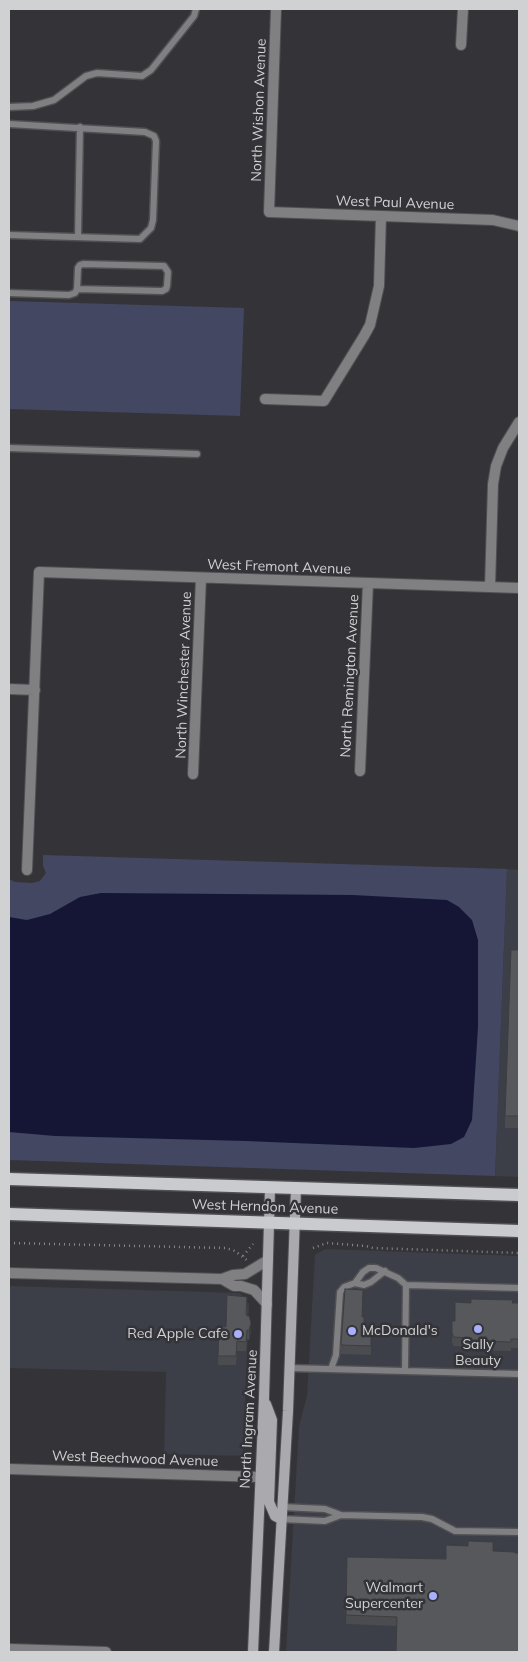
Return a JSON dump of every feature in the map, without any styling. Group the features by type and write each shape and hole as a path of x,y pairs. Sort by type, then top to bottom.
{"main road":[{"name":"West Herndon Avenue","path":"9,1179 519,1195"},
{"name":"West Herndon Avenue","path":"9,1214 519,1231"}],"street":[{"name":"North Wishon Avenue","path":"270,212 276,9"},
{"path":"461,45 463,9"},
{"name":"West Paul Avenue","path":"270,212 493,220 519,226"},
{"path":"265,399 324,401 370,325 379,286 381,216"},
{"path":"490,587 493,484 496,466 503,448 519,422"},
{"name":"West Fremont Avenue","path":"35,690 39,572 519,588"},
{"name":"North Winchester Avenue","path":"193,774 201,578"},
{"name":"North Remington Avenue","path":"360,771 368,583"},
{"path":"9,689 35,690 27,870"},
{"name":"North Ingram Avenue","path":"253,1652 264,1398 270,1188"},
{"path":"274,1652 289,1368 296,1188"},
{"path":"9,1273 222,1279 233,1275 245,1274 268,1260"},
{"path":"222,1279 234,1286 254,1290 267,1304"},
{"path":"264,1398 272,1420 269,1502 275,1516 281,1519"},
{"name":"West Beechwood Avenue","path":"9,1469 260,1477"},
{"path":"9,1649 106,1652"}],"lane":[{"path":"9,107 33,106 54,100 86,76 97,73 142,76 151,70 194,16 196,9"},
{"path":"9,124 145,132 154,136 156,141 154,220 151,228 140,239 9,235"},
{"path":"78,236 80,127"},
{"path":"9,293 69,295 75,293 80,265 164,266 168,272 167,286 162,291 77,288"},
{"path":"9,448 197,454"},
{"path":"355,1283 363,1272 369,1268 376,1268 398,1278 406,1285 519,1288"},
{"path":"331,1369 336,1355 340,1292 344,1287 355,1283 364,1285 371,1282 385,1272"},
{"path":"405,1371 406,1285"},
{"path":"289,1368 519,1374"},
{"path":"282,1508 325,1509 341,1516"},
{"path":"281,1519 325,1521 341,1516 422,1517 432,1519 455,1531 519,1532"}],"path":[{"path":"9,1243 226,1248 243,1256 252,1265 253,1270"},
{"path":"313,1248 327,1243 373,1248 519,1253"},
{"path":"243,1256 253,1244"}],"shaded area":[{"path":"9,301 244,308 240,416 9,409"},
{"path":"43,855 507,869 495,1176 9,1160 9,879 15,882 32,883 40,881 46,873 43,866"},
{"path":"507,869 519,870 519,1177 495,1176"},
{"path":"101,893 353,895 447,900 459,907 472,920 478,940 478,1027 472,1120 464,1137 451,1144 414,1148 55,1136 9,1132 9,917 27,920 50,914 80,897"},
{"path":"325,1249 519,1256 519,1652 286,1652 299,1426 307,1396 315,1255"},
{"path":"9,1286 240,1293 249,1304 243,1456 164,1454 166,1372 9,1368"}],"building":[{"path":"511,950 519,950 519,1116 505,1116"},
{"name":"McDonald's","path":"345,1289 363,1290 362,1317 364,1317 364,1326 371,1327 371,1346 341,1345"},
{"name":"Red Apple Cafe","path":"227,1295 247,1297 246,1314 249,1316 251,1323 249,1330 247,1330 246,1342 237,1341 236,1356 218,1356 219,1326 226,1327"},
{"path":"471,1299 513,1300 512,1303 519,1303 519,1339 511,1339 511,1342 470,1341 470,1338 453,1337 452,1321 455,1321 455,1302 471,1303"},
{"name":"Walmart Supercenter","path":"468,1541 493,1542 493,1551 519,1553 519,1652 396,1652 397,1617 346,1615 347,1557 446,1559 446,1545 468,1546"}],"place":[{"name":"Sally Beauty","path":"478,1329"},
{"name":"McDonald's","path":"352,1331"},
{"name":"Red Apple Cafe","path":"238,1334"},
{"name":"Walmart Supercenter","path":"433,1596"}]}
